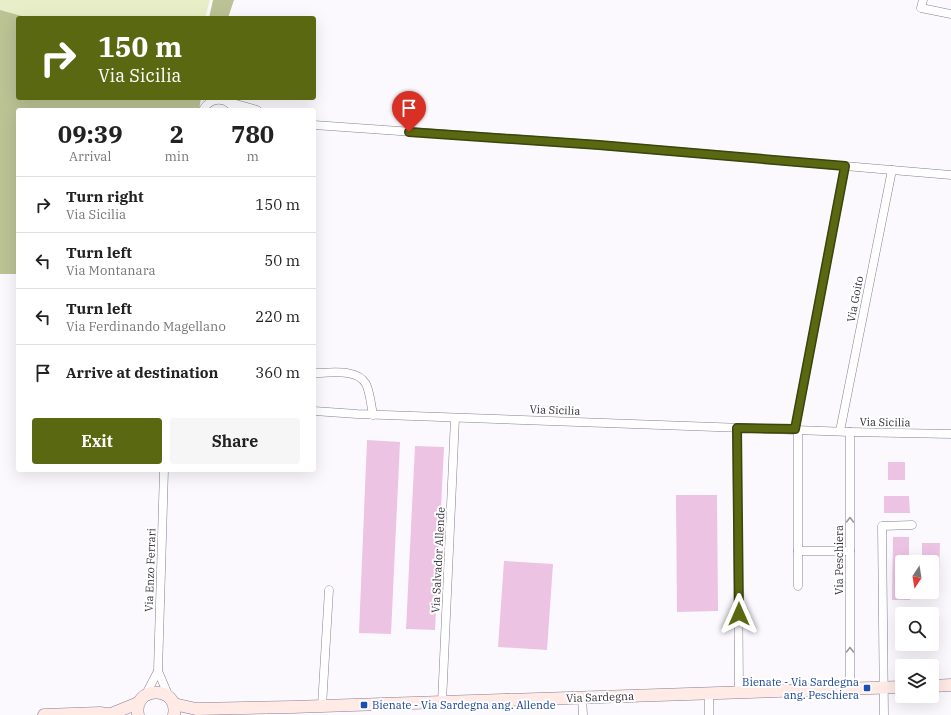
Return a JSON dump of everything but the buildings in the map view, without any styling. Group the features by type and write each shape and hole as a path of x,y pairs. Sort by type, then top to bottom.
{"street":[{"path":"923,0 921,8 951,14"},
{"path":"204,108 212,101 223,100 250,108"},
{"path":"228,102 234,108"},
{"path":"316,125 599,145 951,175"},
{"path":"798,586 798,434 795,429 845,166"},
{"name":"Via Goito","path":"840,431 892,170"},
{"path":"316,373 354,374 362,378 367,385 372,415"},
{"name":"Via Sicilia","path":"316,412 850,432 951,434"},
{"name":"Via Salvador Allende","path":"442,702 455,418"},
{"path":"737,428 739,692"},
{"name":"Via Peschiera","path":"850,432 850,689"},
{"name":"Via Enzo Ferrari","path":"164,472 158,671 172,705"},
{"path":"884,715 882,526 912,525"},
{"path":"798,551 850,551"},
{"path":"322,706 329,590"},
{"name":"Via Enzo Ferrari","path":"140,705 158,671"},
{"path":"939,686 951,685"},
{"name":"Via Sardegna","path":"140,705 149,693 155,692 164,694 172,705 196,709 895,687"},
{"path":"709,693 709,715"},
{"path":"582,698 583,715"},
{"path":"44,715 100,712 113,714 140,705"},
{"name":"Via Sardegna","path":"182,715 196,709"}],"green space":[{"path":"0,0 210,0 206,16 0,17"},
{"path":"213,0 234,0 229,16 209,16"},
{"path":"0,10 22,16 16,16 16,100 201,100 199,108 16,108 16,274 0,274"}],"place":[{"name":"Bienate - Via Sardegna ang. Peschiera","path":"867,688"},
{"name":"Bienate - Via Sardegna ang. Allende","path":"364,705"}],"route":[{"path":"409,132 599,145 845,166 795,429 737,428 739,614"}]}
